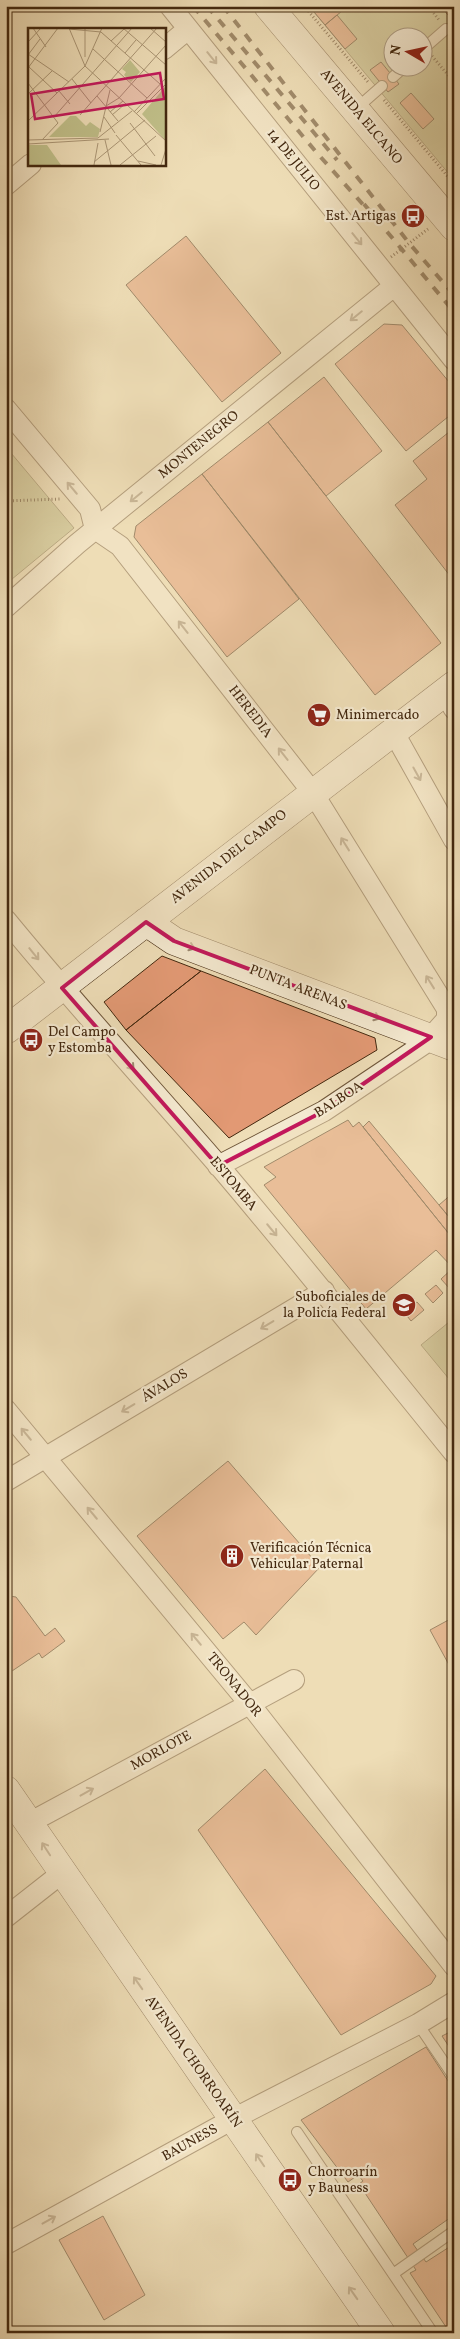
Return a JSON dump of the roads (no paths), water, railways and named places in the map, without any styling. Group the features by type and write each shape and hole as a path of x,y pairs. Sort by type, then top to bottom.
{"main road":[{"name":"AVENIDA ELCANO","path":"268,6 454,227"},
{"name":"AVENIDA DEL CAMPO","path":"6,1030 393,731 451,696"},
{"name":"PUNTA ARENAS","path":"146,922 174,941 446,1037"},
{"name":"AVENIDA CHORROARÍN","path":"6,1790 381,2333"}],"street":[{"name":"14 DE JULIO","path":"170,6 454,360"},
{"path":"165,49 188,29"},
{"path":"6,185 30,165"},
{"name":"MONTENEGRO","path":"6,608 95,529 394,286"},
{"path":"6,409 90,509 95,529"},
{"name":"HEREDIA","path":"95,529 120,546 313,793 447,1009 446,1037"},
{"path":"393,731 454,840"},
{"name":"ESTOMBA","path":"6,920 62,988 218,1166 324,1291 454,1453"},
{"name":"BALBOA","path":"218,1166 324,1111 446,1037"},
{"name":"ÁVALOS","path":"6,1481 324,1291"},
{"name":"TRONADOR","path":"6,1410 249,1703 454,1966"},
{"name":"MORLOTE","path":"29,1823 294,1680"},
{"path":"6,1917 62,1873"},
{"name":"BAUNESS","path":"6,2244 232,2119 418,2024 454,2002"}],"lane":[{"path":"432,42 446,29"},
{"path":"355,110 382,86"},
{"path":"418,2024 454,2077"},
{"path":"297,2132 433,2333"},
{"path":"393,2274 454,2231"}],"railway":[{"path":"193,6 317,153 367,209"},
{"path":"207,6 337,160"},
{"path":"223,6 409,243 454,295"},
{"path":"364,204 454,312"}],"place":[{"name":"Est. Artigas","path":"413,216"},
{"name":"Minimercado","path":"319,715"},
{"name":"Del Campo y Estomba","path":"31,1040"},
{"name":"Suboficiales de la Policía Federal","path":"404,1305"},
{"name":"Verificación Técnica Vehicular Paternal","path":"232,1556"},
{"name":"Chorroarín y Bauness","path":"290,2180"}]}
